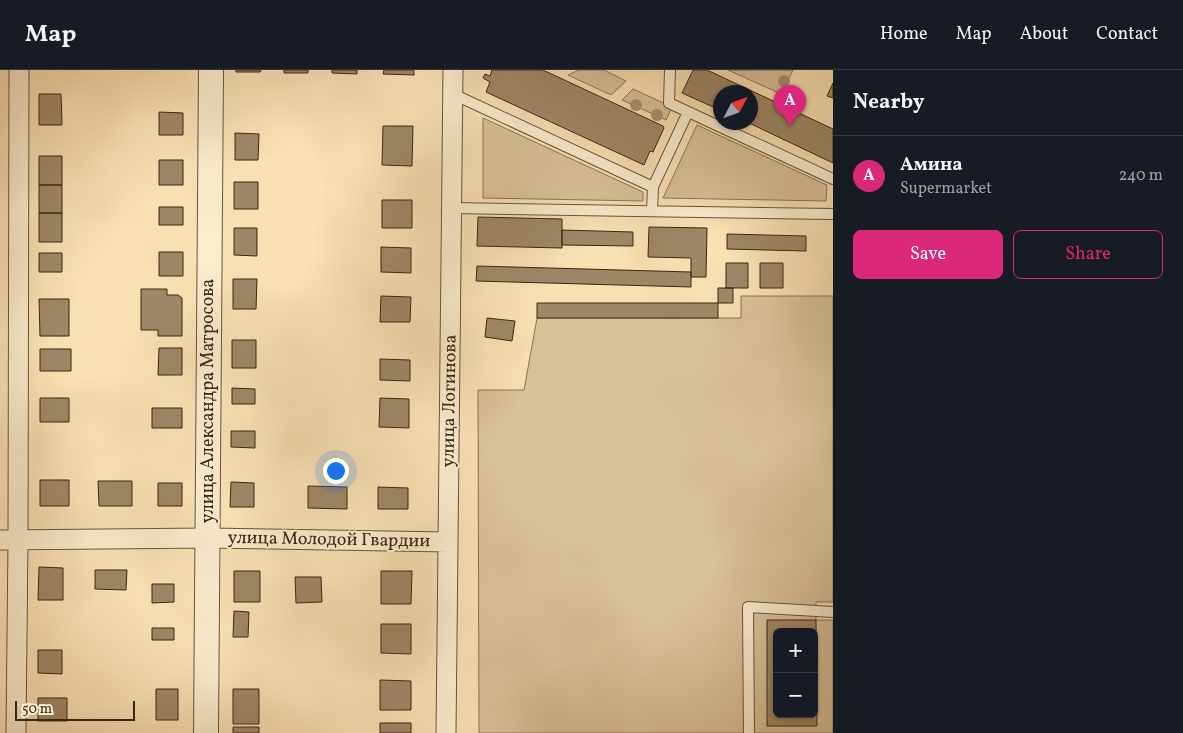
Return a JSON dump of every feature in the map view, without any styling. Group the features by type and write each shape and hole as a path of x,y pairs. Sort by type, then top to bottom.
{"street":[{"path":"16,733 9,540 19,70"},
{"name":"улица Александра Матросова","path":"206,733 211,70"},
{"name":"улица Логинова","path":"446,733 453,70"},
{"name":"улица Молодой Гвардии","path":"9,540 207,538 448,542"}],"lane":[{"path":"670,70 669,103 833,180"},
{"path":"453,94 653,187"},
{"path":"652,211 653,187 688,112"},
{"path":"452,208 833,214"},
{"path":"749,733 748,607 833,612"}],"shaded area":[{"path":"579,70 604,70 626,81 611,95 568,75"},
{"path":"728,70 793,70 781,94"},
{"path":"633,89 672,107 666,120 622,100"},
{"path":"483,118 643,192 643,201 483,198"},
{"path":"697,125 827,185 826,201 663,198"},
{"path":"741,296 833,296 833,602 816,602 816,620 833,620 833,733 479,733 478,390 524,390 537,318 741,318"}],"building":[{"path":"236,70 261,70 260,72 236,72"},
{"path":"284,70 308,70 308,73 284,73"},
{"path":"332,70 357,70 357,74 332,73"},
{"path":"384,70 414,70 414,75 383,74"},
{"path":"492,70 543,70 664,128 653,152 650,151 644,165 486,92 490,82 483,78 485,74 490,76"},
{"path":"693,70 707,70 739,85 713,85 713,107 682,93"},
{"path":"833,83 833,98 827,96"},
{"path":"39,94 61,94 62,125 39,125"},
{"path":"758,94 833,129 833,163 758,127"},
{"path":"159,112 183,113 183,135 159,135"},
{"path":"383,126 413,126 412,166 382,165"},
{"path":"235,133 259,134 258,160 235,160"},
{"path":"39,156 62,156 62,185 39,185"},
{"path":"159,160 183,160 183,185 159,185"},
{"path":"234,182 258,182 258,209 234,209"},
{"path":"39,185 62,185 62,213 39,213"},
{"path":"382,200 412,200 412,228 382,228"},
{"path":"159,207 183,207 183,225 159,225"},
{"path":"39,213 62,213 62,242 39,242"},
{"path":"478,217 562,219 562,248 477,246"},
{"path":"649,227 707,228 706,277 691,277 691,258 648,257"},
{"path":"234,228 257,228 257,256 234,255"},
{"path":"562,230 633,232 633,246 562,245"},
{"path":"727,234 806,236 806,251 727,249"},
{"path":"381,247 411,248 411,273 381,272"},
{"path":"159,252 183,252 183,276 159,276"},
{"path":"39,253 62,253 62,272 39,272"},
{"path":"726,263 748,263 748,288 726,288"},
{"path":"760,263 783,263 783,288 760,288"},
{"path":"477,266 691,272 691,287 476,281"},
{"path":"233,279 257,279 256,309 233,309"},
{"path":"718,288 733,288 733,303 718,303"},
{"path":"141,289 167,289 167,295 178,295 182,298 182,336 158,336 158,330 141,330"},
{"path":"381,296 411,297 410,322 380,322"},
{"path":"39,299 69,299 69,336 40,336"},
{"path":"537,303 718,303 718,318 537,318"},
{"path":"487,318 515,321 512,341 485,337"},
{"path":"232,340 256,340 256,368 232,368"},
{"path":"159,348 182,348 182,375 158,375"},
{"path":"40,349 71,349 71,371 40,371"},
{"path":"380,359 410,360 410,381 380,380"},
{"path":"232,388 255,389 255,404 232,404"},
{"path":"40,398 69,398 69,422 40,422"},
{"path":"380,398 409,399 409,428 379,427"},
{"path":"152,408 182,408 182,428 152,428"},
{"path":"231,431 255,431 255,448 231,447"},
{"path":"40,480 69,480 69,506 40,506"},
{"path":"98,481 132,481 132,506 99,506"},
{"path":"231,482 254,483 254,507 230,507"},
{"path":"158,483 182,483 182,506 158,506"},
{"path":"308,486 347,487 347,509 308,508"},
{"path":"378,487 408,488 408,509 378,509"},
{"path":"39,567 63,568 63,600 38,600"},
{"path":"95,570 127,570 126,590 95,589"},
{"path":"234,571 260,571 260,602 234,602"},
{"path":"381,571 412,571 411,604 381,604"},
{"path":"295,577 321,577 322,602 296,603"},
{"path":"152,584 174,584 174,602 152,603"},
{"path":"234,611 249,612 248,637 233,637"},
{"path":"767,620 816,620 816,628 773,628 773,718 817,718 817,726 767,726"},
{"path":"381,624 411,624 411,654 381,653"},
{"path":"152,628 174,628 174,640 152,640"},
{"path":"38,650 62,650 62,674 38,673"},
{"path":"380,680 411,681 411,710 380,710"},
{"path":"156,689 178,689 178,720 156,720"},
{"path":"233,689 259,689 259,724 233,724"},
{"path":"38,698 67,698 67,721 38,721"},
{"path":"380,723 411,723 411,733 380,733"},
{"path":"233,727 259,727 259,733 233,733"}],"place":[{"name":"Амина","path":"790,126"}]}
